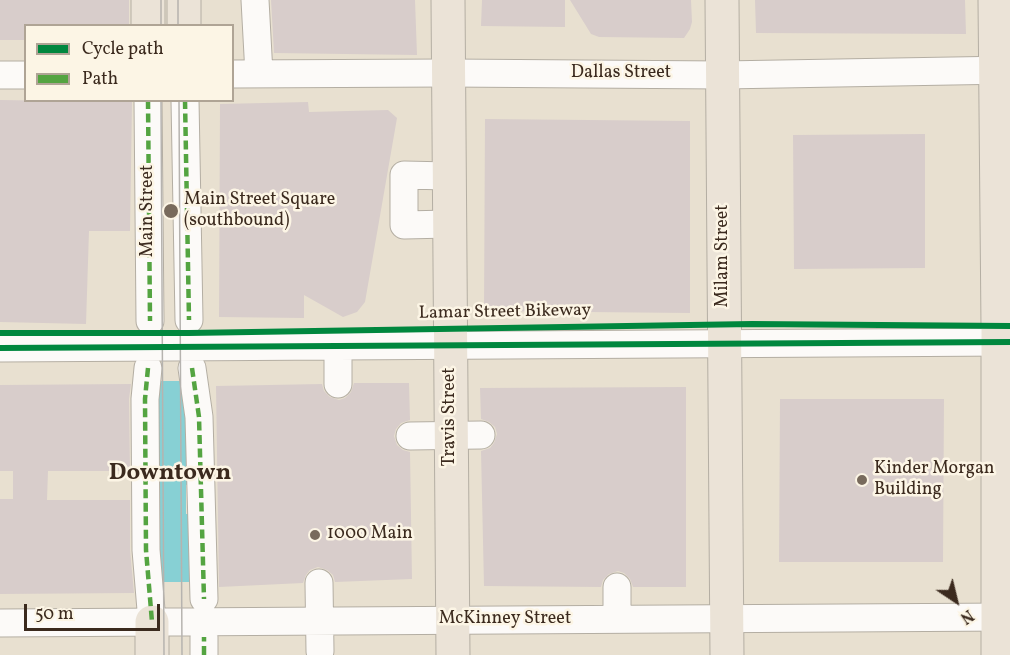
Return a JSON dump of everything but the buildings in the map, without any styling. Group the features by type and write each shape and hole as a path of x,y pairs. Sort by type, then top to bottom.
{"main road":[{"path":"148,0 148,24"},
{"path":"184,0 184,24"},
{"name":"Travis Street","path":"448,0 450,345 466,436 452,620 453,655"},
{"name":"Milam Street","path":"722,0 727,655"},
{"path":"995,0 1003,70 1004,617 998,655"},
{"path":"152,622 152,655"}],"street":[{"path":"246,74 255,0"},
{"name":"Dallas Street","path":"246,74 723,75 1003,70"},
{"path":"0,75 24,75"},
{"name":"Main Street","path":"148,102 150,321"},
{"name":"Main Street","path":"185,102 189,320"},
{"path":"449,176 404,175 404,225 449,224"},
{"path":"0,348 1004,342"},
{"path":"338,346 338,384"},
{"path":"148,368 145,399 146,550 152,622"},
{"path":"192,368 199,417 204,599"},
{"path":"410,436 466,436"},
{"path":"320,583 320,651"},
{"path":"617,587 617,619"},
{"name":"McKinney Street","path":"0,623 1004,617"}],"water":[{"path":"156,381 188,381 192,484 186,485 186,514 193,514 189,582 158,582"}],"tram line":[{"path":"161,0 161,24"},
{"path":"178,0 178,24"},
{"path":"161,102 164,655"},
{"path":"179,102 182,655"}],"marked path":[{"path":"148,102 150,321"},
{"path":"185,102 189,320"},
{"path":"148,368 145,399 146,550 152,622"},
{"path":"192,368 199,417 204,599"},
{"path":"204,637 204,655"}],"cycle path":[{"name":"Lamar Street Bikeway","path":"0,333 189,333 752,324 1010,326"},
{"path":"0,348 1010,342"}],"place":[{"name":"Main Street Square (southbound)","path":"171,211"},
{"name":"Kinder Morgan Building","path":"862,480"},
{"name":"1000 Main","path":"315,535"}],"district":[{"name":"Downtown","path":"170,475"}]}
